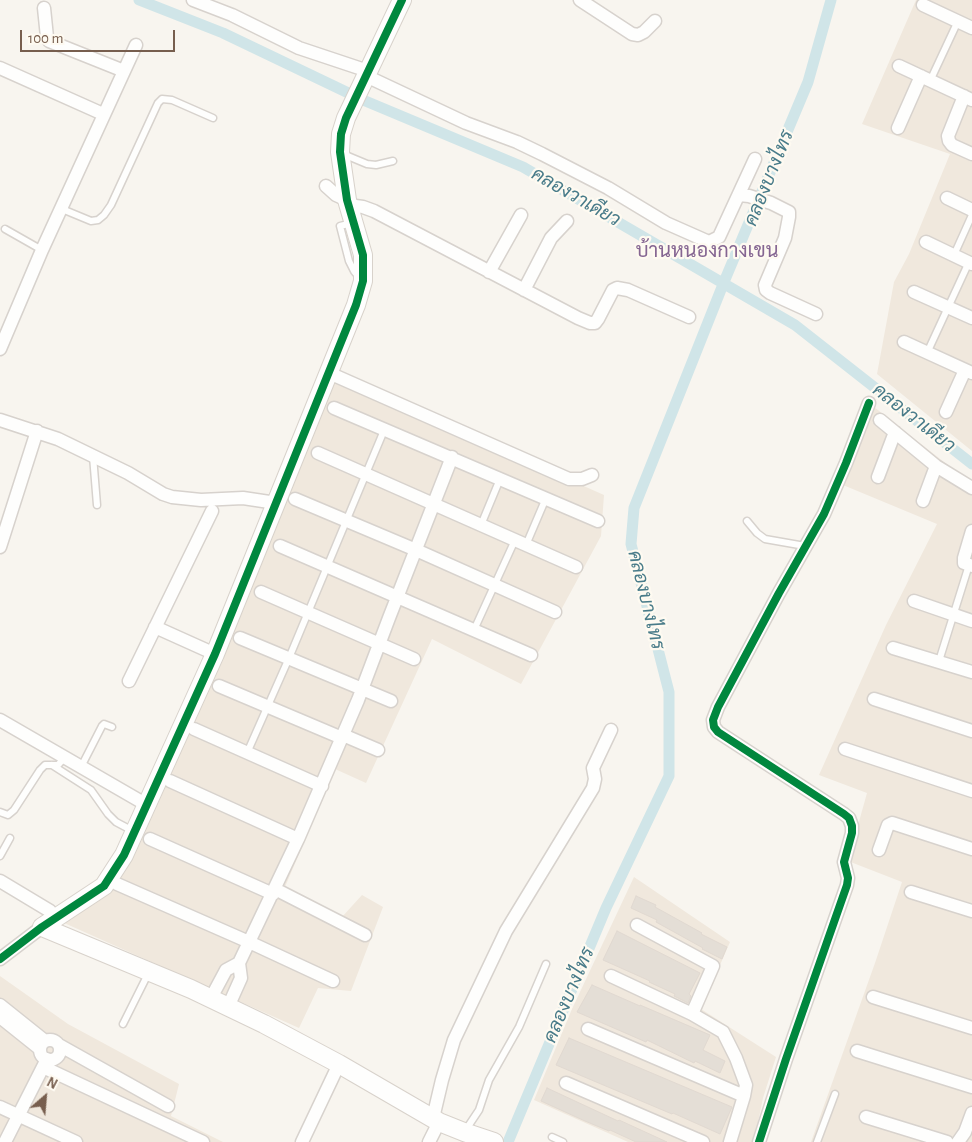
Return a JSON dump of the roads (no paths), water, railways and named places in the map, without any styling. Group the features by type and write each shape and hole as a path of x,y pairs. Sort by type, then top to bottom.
{"street":[{"path":"193,0 232,15 298,48 466,123 517,142 608,188 666,223 709,242 719,238 744,195 755,160"},
{"path":"0,959 49,922 104,886 124,855 142,835 146,805 215,654 356,305 363,281 363,255 347,202 340,152 341,134 353,102 402,0"},
{"path":"580,0 632,34 638,35 644,32 656,21"},
{"path":"923,5 972,28"},
{"path":"44,8 49,41 124,71"},
{"path":"0,349 5,322 62,209 136,45"},
{"path":"898,66 968,98 948,136 952,145 972,154"},
{"path":"0,68 104,114"},
{"path":"898,128 926,78"},
{"path":"326,186 347,202 374,211 590,323 595,323 613,290 617,288 628,290 688,317"},
{"path":"744,195 771,203 789,212 785,238 765,285 766,290 816,314"},
{"path":"947,198 972,210"},
{"path":"489,272 521,215"},
{"path":"524,290 551,238 567,221"},
{"path":"926,242 970,263"},
{"path":"914,292 972,318"},
{"path":"904,342 968,372 946,412"},
{"path":"329,373 569,479 582,479 592,475"},
{"path":"759,1142 847,885 848,878 844,862 852,833 852,826 849,818 844,814 718,732 714,727 713,720 723,698 828,506 869,403"},
{"path":"334,408 385,428 598,521"},
{"path":"0,420 37,432 93,456 172,497 201,500 243,498 276,503"},
{"path":"880,420 936,466 972,488"},
{"path":"0,547 37,432"},
{"path":"878,477 895,432"},
{"path":"318,453 576,567"},
{"path":"228,1007 241,978 239,963 274,892 343,737 452,457"},
{"path":"923,501 936,466"},
{"path":"296,499 554,612"},
{"path":"129,681 212,511"},
{"path":"971,566 964,563 964,558 972,531"},
{"path":"280,546 531,655"},
{"path":"261,592 414,659"},
{"path":"914,602 972,621"},
{"path":"155,627 215,654"},
{"path":"240,638 391,701"},
{"path":"893,648 972,672"},
{"path":"219,686 378,750"},
{"path":"874,699 972,731"},
{"path":"0,720 146,805"},
{"path":"194,729 322,786"},
{"path":"430,1142 436,1120 442,1080 454,1040 506,931 593,788 595,779 593,768 611,730"},
{"path":"845,749 972,791"},
{"path":"170,781 298,839"},
{"path":"879,850 888,825 892,823 972,849"},
{"path":"142,835 274,892 365,935"},
{"path":"0,881 50,911 49,922"},
{"path":"117,884 333,981"},
{"path":"912,892 972,911"},
{"path":"49,922 149,972 211,998 339,1064 436,1120 464,1132 493,1141"},
{"path":"637,925 713,966 692,1014"},
{"path":"211,998 226,970 239,963"},
{"path":"611,976 692,1014 723,1032 736,1058 746,1085 733,1141"},
{"path":"873,998 972,1028"},
{"path":"1,1011 44,1054 203,1142"},
{"path":"588,1029 744,1096"},
{"path":"5,1142 19,1115 50,1040 55,1041 168,1106"},
{"path":"44,1054 54,1058 60,1050 59,1045"},
{"path":"857,1051 972,1087"},
{"path":"302,1142 339,1064"},
{"path":"566,1083 703,1142"},
{"path":"0,1106 76,1142"},
{"path":"964,1138 972,1113"},
{"path":"866,1117 947,1142"}],"lane":[{"path":"926,78 958,21"},
{"path":"62,209 91,221 98,220 104,215 111,205 158,103 162,99 172,100 212,118"},
{"path":"340,152 367,164 376,165 393,161"},
{"path":"954,255 972,215"},
{"path":"5,229 42,250"},
{"path":"927,353 970,263"},
{"path":"248,753 385,428"},
{"path":"93,456 97,505"},
{"path":"481,525 500,478"},
{"path":"474,630 493,584 546,498"},
{"path":"748,522 765,539 805,546"},
{"path":"939,662 971,566"},
{"path":"81,767 102,726 104,724 112,727"},
{"path":"0,812 8,815 14,810 40,770 45,765 58,765 65,757"},
{"path":"52,765 90,790 116,822 142,835"},
{"path":"0,856 10,838"},
{"path":"464,1132 479,1110 490,1080 519,1027 546,964"},
{"path":"123,1024 149,972"},
{"path":"817,1142 835,1094"},
{"path":"552,1137 563,1142"}],"waterway":[{"name":"คลองวาเดียว","path":"139,0 223,33 363,100 523,167 795,325 972,464"},
{"name":"คลองบางไทร","path":"508,1142 606,908 669,776 669,692 631,544 634,508 724,282 808,82 831,0"}],"district":[{"name":"บ้านหนองกางเขน","path":"707,251"}]}
